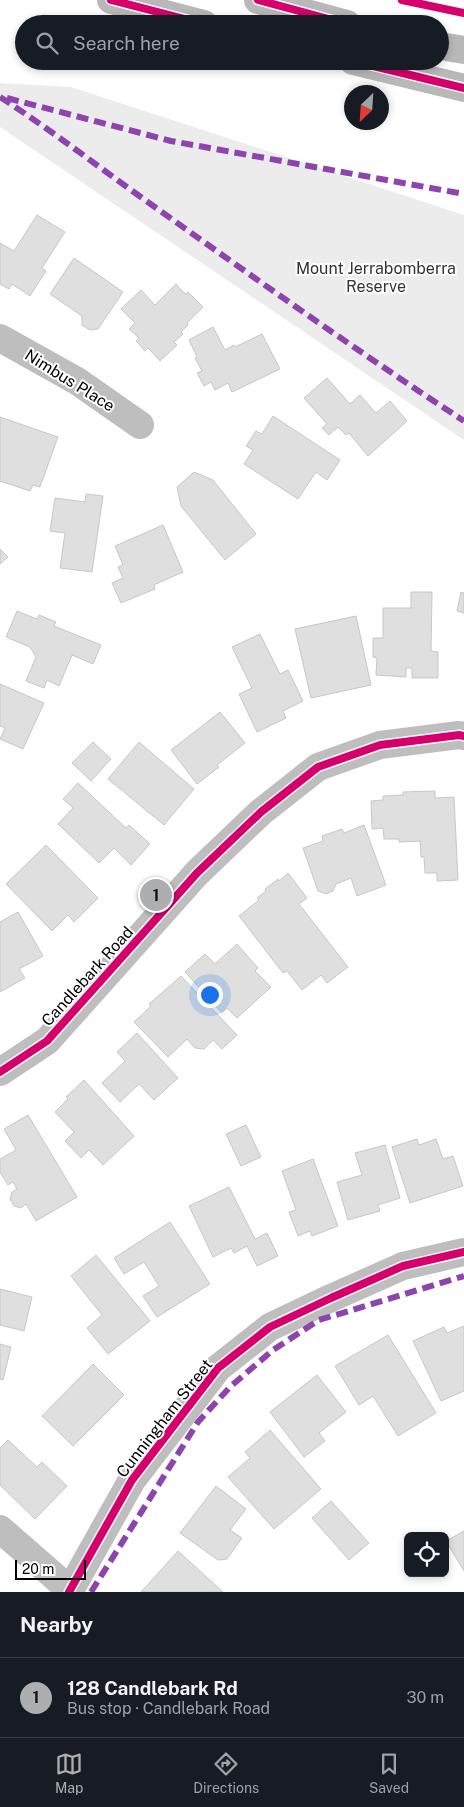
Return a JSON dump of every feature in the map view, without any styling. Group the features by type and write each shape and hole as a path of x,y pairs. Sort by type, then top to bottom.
{"main road":[{"path":"111,0 169,15"},
{"path":"258,0 314,15"},
{"path":"449,48 464,50"},
{"path":"390,70 464,88"}],"street":[{"name":"Nimbus Place","path":"0,338 77,381 140,425"},
{"name":"Candlebark Road","path":"0,1072 47,1042 197,873 261,812 318,767 380,745 459,734 464,736"},
{"name":"Cunningham Street","path":"69,1591 132,1480 218,1368 270,1327 331,1298 403,1266 464,1252"},
{"path":"0,1530 69,1591"}],"green space":[{"name":"Mount Jerrabomberra Reserve","path":"0,83 71,87 464,215 464,440 0,127"}],"building":[{"path":"37,215 65,232 42,268 46,271 30,296 12,284 9,289 0,284 0,243 14,251"},
{"path":"74,258 123,292 98,329 90,330 82,325 82,316 50,294"},
{"path":"176,284 185,294 188,292 203,307 187,323 188,325 181,332 183,334 174,342 177,345 160,361 148,348 145,351 136,341 139,338 129,329 135,323 121,309 141,290 155,305"},
{"path":"213,327 225,350 262,334 280,369 232,392 228,383 215,390 211,382 204,386 197,373 202,371 189,340"},
{"path":"327,378 350,404 360,395 376,413 390,401 407,421 368,456 349,433 346,435 338,427 329,435 322,428 327,424 304,398"},
{"path":"273,416 340,460 327,480 316,472 298,499 244,464 253,450 246,446 256,431 262,434"},
{"path":"0,417 58,437 40,487 33,485 30,491 0,481"},
{"path":"194,472 213,480 256,534 225,560 181,506 177,487"},
{"path":"86,494 103,496 92,572 60,568 65,533 50,531 55,498 85,502"},
{"path":"163,525 183,572 154,585 155,589 121,603 112,583 123,578 118,567 123,565 115,546"},
{"path":"0,549 8,557 0,564"},
{"path":"411,592 432,592 431,651 438,652 438,678 412,678 412,668 406,668 406,677 376,675 377,658 373,657 373,638 383,638 383,608 411,608"},
{"path":"461,592 464,593 464,613 457,611"},
{"path":"17,611 37,619 39,615 56,622 54,626 101,645 93,664 72,655 59,686 47,680 44,688 26,681 36,657 30,647 6,637"},
{"path":"356,616 371,685 311,698 295,629"},
{"path":"260,634 280,674 288,670 303,701 283,711 286,718 257,732 239,694 252,688 232,647"},
{"path":"0,684 44,703 23,749 0,739 5,728 0,726"},
{"path":"220,712 245,743 197,784 171,750"},
{"path":"93,742 111,759 91,781 72,763"},
{"path":"139,742 194,789 164,825 108,779"},
{"path":"78,783 126,828 129,825 150,844 131,865 114,848 99,863 58,824 73,808 63,799"},
{"path":"435,791 435,798 454,797 458,880 437,881 437,873 425,873 420,841 399,842 399,839 384,839 383,828 372,829 371,801 383,800 383,796 403,795 403,792"},
{"path":"364,825 386,885 357,896 351,878 336,884 333,891 326,894 318,891 303,848 323,841 322,836 342,829 344,833"},
{"path":"46,845 98,898 74,922 68,915 52,931 6,884"},
{"path":"288,873 307,898 299,904 348,967 327,983 321,975 302,990 287,971 283,973 239,916 259,900 257,898 266,891 265,889"},
{"path":"18,912 43,956 19,969 25,978 0,992 0,922"},
{"path":"237,944 258,968 255,971 271,987 237,1018 227,1008 222,1013 185,972 205,954 215,964"},
{"path":"181,976 237,1035 222,1049 213,1040 204,1049 195,1048 187,1039 168,1057 134,1022 151,1006 149,1004"},
{"path":"137,1033 178,1078 154,1100 139,1084 120,1102 102,1083 125,1061 117,1052"},
{"path":"84,1080 134,1136 103,1165 89,1150 81,1158 65,1141 74,1132 55,1112 68,1099 66,1097"},
{"path":"28,1115 77,1197 36,1221 26,1204 21,1208 14,1206 10,1199 12,1192 17,1189 13,1182 8,1185 0,1172 0,1159 16,1150 4,1129"},
{"path":"246,1125 261,1157 241,1166 226,1134"},
{"path":"417,1139 419,1145 436,1139 443,1159 453,1156 463,1186 410,1203 392,1147"},
{"path":"385,1145 400,1198 378,1205 380,1211 348,1220 337,1182 362,1175 355,1153"},
{"path":"313,1159 338,1226 312,1236 310,1231 298,1236 289,1212 296,1210 282,1171"},
{"path":"229,1187 255,1239 267,1233 278,1256 257,1266 247,1246 234,1253 231,1248 213,1257 189,1206"},
{"path":"170,1222 210,1284 157,1317 143,1296 159,1286 144,1262 124,1274 114,1258"},
{"path":"96,1255 150,1321 108,1354 87,1328 102,1315 71,1276"},
{"path":"0,1289 32,1297 24,1331 0,1325"},
{"path":"464,1326 464,1391 441,1401 413,1341 444,1327 447,1333"},
{"path":"388,1335 436,1413 398,1436 373,1396 359,1405 335,1366"},
{"path":"0,1344 11,1347 3,1380 0,1379"},
{"path":"93,1364 124,1395 73,1446 42,1416"},
{"path":"317,1375 346,1412 319,1433 325,1441 304,1457 270,1412"},
{"path":"270,1430 321,1489 274,1529 228,1477 250,1458 245,1452"},
{"path":"8,1440 37,1467 42,1462 67,1486 35,1519 0,1485 0,1448"},
{"path":"216,1486 246,1509 230,1530 242,1538 227,1559 218,1560 180,1533"},
{"path":"331,1501 369,1543 349,1560 312,1518"},
{"path":"464,1531 464,1571 449,1546 449,1539"},
{"path":"178,1551 223,1592 141,1592"}],"marked path":[{"path":"0,97 300,310 464,421"},
{"path":"7,98 171,141 464,194"},
{"path":"91,1592 198,1422 230,1387 273,1350 319,1320 464,1276"}],"cycle path":[{"path":"111,0 169,15"},
{"path":"258,0 314,15"},
{"path":"402,0 464,13"},
{"path":"390,70 464,88"},
{"path":"0,1072 47,1041 197,873 261,812 318,767 380,745 459,735 464,736"},
{"path":"69,1592 132,1480 218,1368 270,1327 331,1298 403,1266 464,1252"}],"place":[{"name":"128 Candlebark Rd","path":"156,895"}]}
